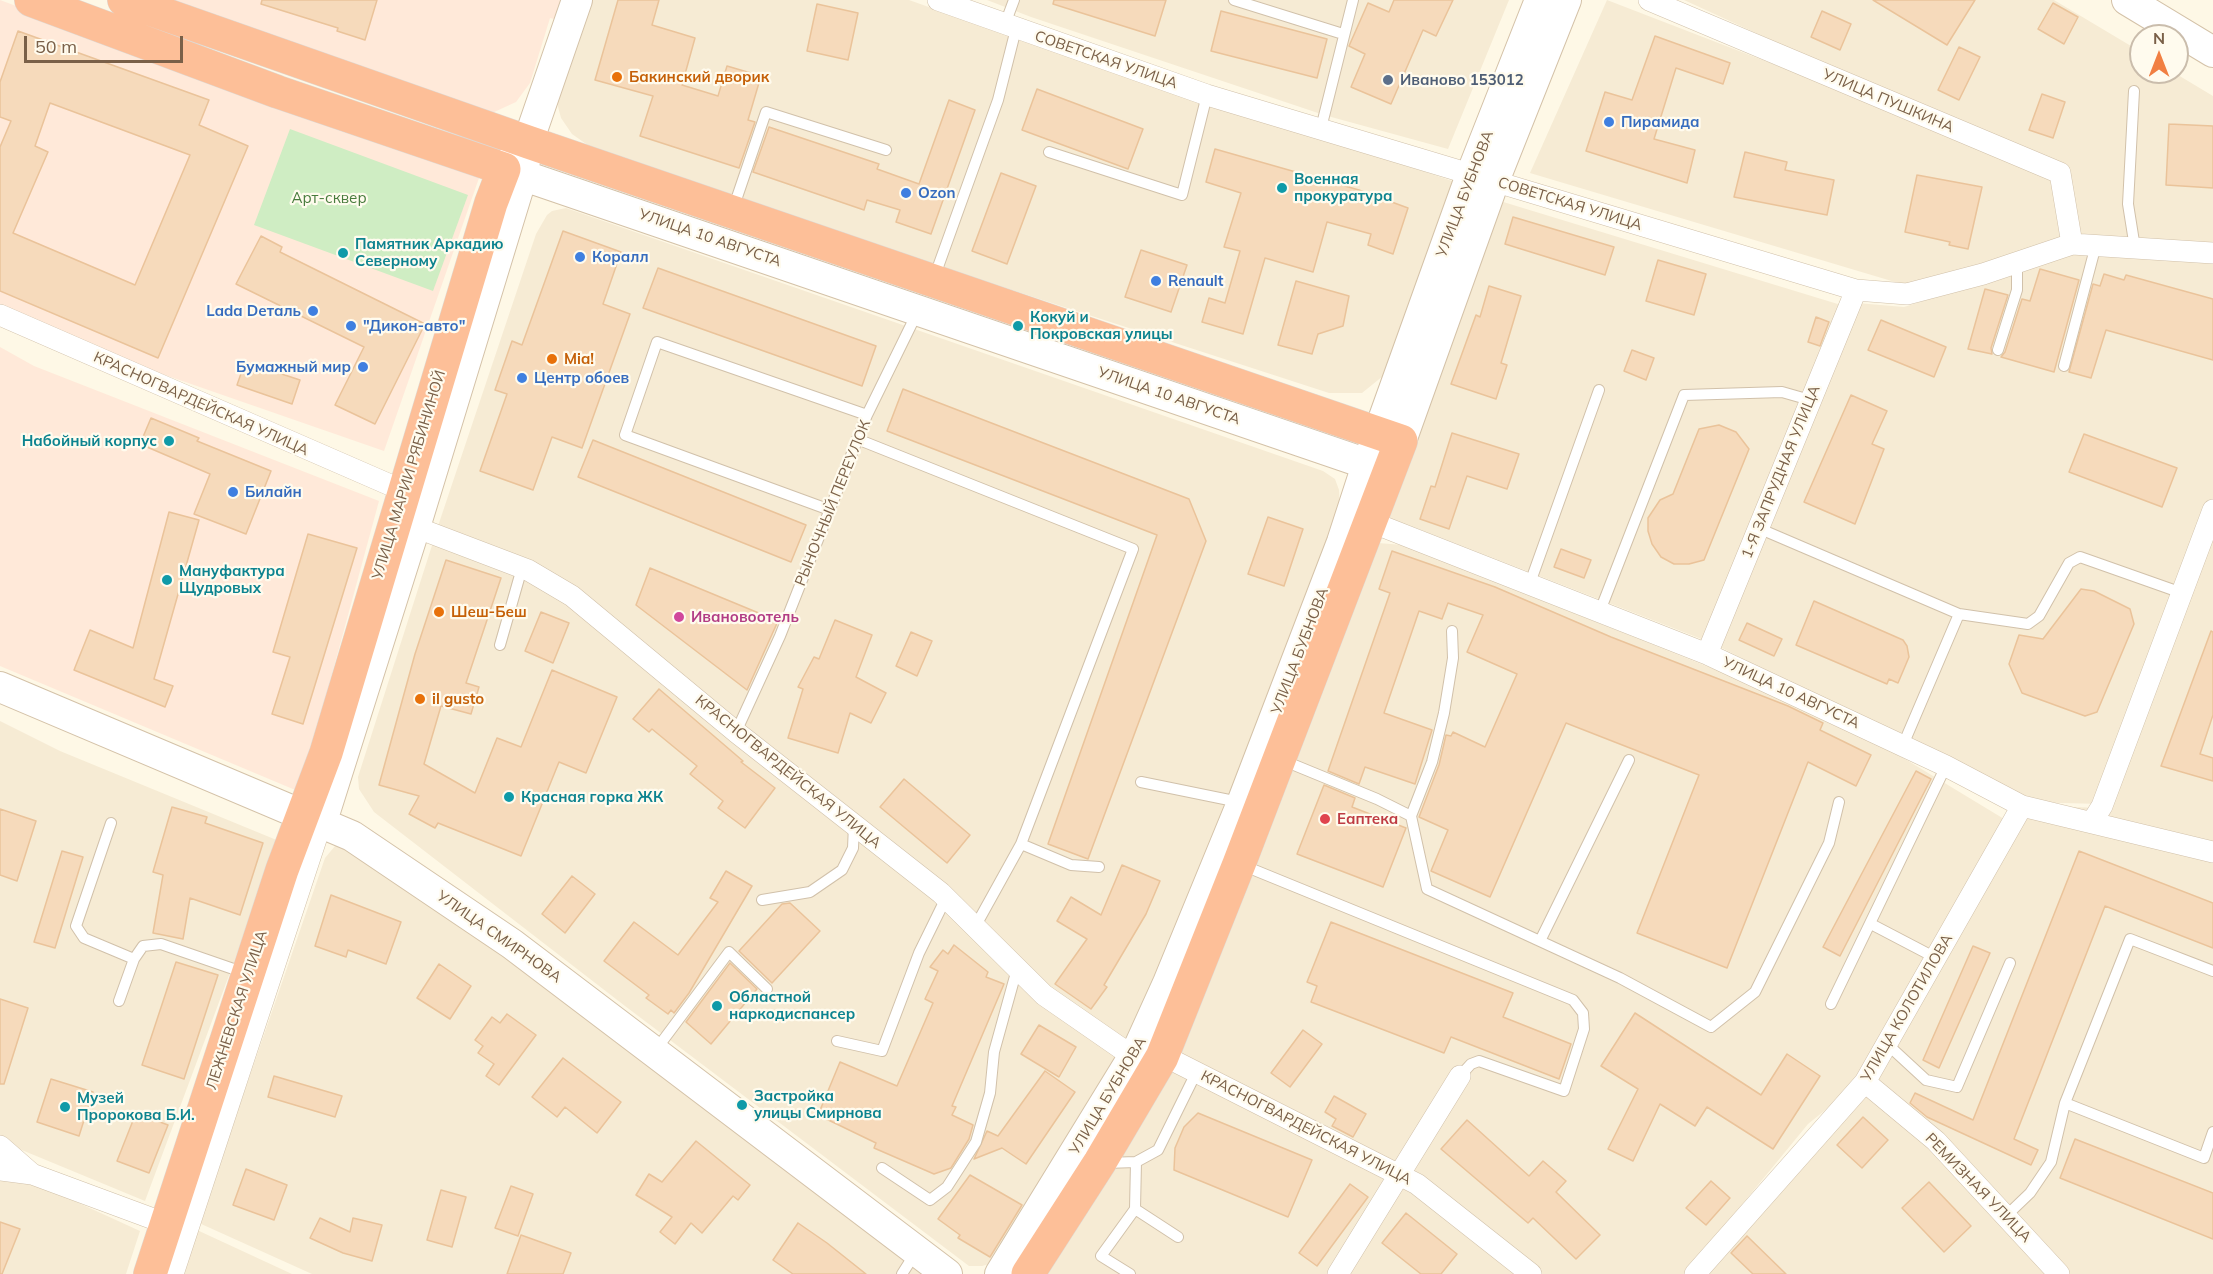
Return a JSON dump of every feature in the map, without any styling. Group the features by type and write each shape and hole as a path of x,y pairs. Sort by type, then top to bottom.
{"highway":[{"name":"УЛИЦА 10 АВГУСТА","path":"31,0 278,92 518,162 732,213 926,295 1390,437"},
{"name":"УЛИЦА 10 АВГУСТА","path":"124,0 518,162"},
{"name":"УЛИЦА МАРИИ РЯБИНИНОЙ","path":"313,818 326,753 491,203 518,162"},
{"name":"УЛИЦА БУБНОВА","path":"1028,1274 1100,1162 1239,864 1371,522 1378,468 1390,437"},
{"name":"ЛЕЖНЕВСКАЯ УЛИЦА","path":"150,1274 282,870 313,818"}],"main road":[{"name":"УЛИЦА МАРИИ РЯБИНИНОЙ","path":"313,818 416,527 518,162 577,0"},
{"name":"УЛИЦА БУБНОВА","path":"1390,437 1482,178 1540,0"},
{"name":"УЛИЦА БУБНОВА","path":"1482,178 1566,0"},
{"path":"2127,0 2213,52"},
{"path":"2165,0 2213,29"},
{"name":"УЛИЦА 10 АВГУСТА","path":"518,162 926,295 1378,468"},
{"name":"УЛИЦА БУБНОВА","path":"1000,1274 1150,1053 1242,803 1342,542 1378,468"},
{"name":"УЛИЦА СМИРНОВА","path":"0,687 352,836 512,944 655,1051 910,1262 947,1274"}],"street":[{"name":"СОВЕТСКАЯ УЛИЦА","path":"938,0 1207,95 1856,290 1907,294 2017,263 2072,244 2213,253"},
{"name":"УЛИЦА ПУШКИНА","path":"1649,0 2060,173 2072,244"},
{"name":"1-Я ЗАПРУДНАЯ УЛИЦА","path":"1707,654 1856,290"},
{"name":"КРАСНОГВАРДЕЙСКАЯ УЛИЦА","path":"0,315 404,491"},
{"path":"2092,822 2102,806 2213,510"},
{"name":"УЛИЦА 10 АВГУСТА","path":"1371,522 1707,654 1903,745 2022,806 2213,852"},
{"name":"КРАСНОГВАРДЕЙСКАЯ УЛИЦА","path":"416,527 522,568 572,596 736,732 946,898 1044,995 1122,1049 1150,1053 1196,1073 1417,1184 1531,1274"},
{"name":"УЛИЦА КОЛОТИЛОВА","path":"1695,1274 1866,1082 2022,806"},
{"name":"ЛЕЖНЕВСКАЯ УЛИЦА","path":"173,1274 313,818"},
{"path":"1338,1274 1460,1076"},
{"name":"РЕМИЗНАЯ УЛИЦА","path":"1866,1082 1936,1141 2059,1274"},
{"path":"0,1146 32,1174"},
{"path":"0,1170 32,1174 167,1224"}],"lane":[{"name":"РЫНОЧНЫЙ ПЕРЕУЛОК","path":"736,732 780,636 867,415 926,295 998,100 1014,0"},
{"path":"1234,0 1343,34"},
{"path":"1321,128 1353,0"},
{"path":"2134,91 2128,204 2135,248"},
{"path":"1049,152 1182,195 1207,95"},
{"path":"732,213 766,112 886,150"},
{"path":"2064,366 2096,245"},
{"path":"1998,350 2017,290 2017,263"},
{"path":"830,510 625,435 657,342 867,415"},
{"path":"1530,583 1599,390"},
{"path":"1600,611 1684,395 1782,392 1810,400"},
{"path":"857,439 1133,549 1021,844 975,927"},
{"path":"1758,528 1959,614 2028,624 2039,616 2069,563 2080,557 2182,593"},
{"path":"500,645 522,568"},
{"path":"1903,745 1959,614"},
{"path":"1452,631 1453,658 1444,713 1432,762 1411,816 1427,889 1620,978 1711,1027 1755,992 1829,843 1839,802"},
{"path":"1279,758 1377,799 1411,816"},
{"path":"1540,941 1629,760"},
{"path":"1831,1004 1946,766"},
{"path":"1141,782 1242,803"},
{"path":"111,823 76,926 84,938 134,959"},
{"path":"762,900 810,892 842,870 853,848 854,825"},
{"path":"1021,844 1071,865 1099,867"},
{"path":"1239,864 1573,1000 1583,1013 1584,1029 1564,1091 1479,1061 1471,1064 1460,1076"},
{"path":"837,1041 882,1051 919,953 946,898"},
{"path":"1871,924 1936,958"},
{"path":"2006,1216 2030,1193 2051,1162 2065,1103 2130,939 2213,971"},
{"path":"119,1001 134,959 143,946 161,944 248,975"},
{"path":"655,1051 729,952 767,989"},
{"path":"1887,1044 1926,1080 1957,1087 2010,963"},
{"path":"882,1168 930,1200 947,1187 976,1142 990,1094 994,1052 1017,969"},
{"path":"1100,1162 1136,1162 1158,1150 1196,1073"},
{"path":"2065,1103 2208,1162 2213,1132"},
{"path":"1130,1274 1101,1256 1135,1209 1136,1162"},
{"path":"1135,1209 1178,1237"}],"shaded area":[{"path":"0,0 479,178 384,451 47,334 0,310"},
{"path":"171,0 569,0 563,21 550,18 530,83 516,102 492,113"},
{"path":"586,0 909,0 1205,105 1325,138 1455,182 1383,376 1362,393 1329,393 907,256 589,146 572,134 561,118 556,99"},
{"path":"987,0 1509,0 1448,149 1324,115 1031,17"},
{"path":"1607,0 2058,174 2069,243 1905,285 1530,173"},
{"path":"1684,0 2054,0 2129,45 2129,84 2189,84 2189,82 2213,96 2213,251 2074,243 2061,173"},
{"path":"1500,201 1841,305 1704,640 1406,524 1386,522"},
{"path":"566,208 1323,471 1335,479 1339,490 1340,515 1227,805 1131,1037 1118,1042 1046,994 573,594 436,532 536,234 547,215 552,211"},
{"path":"2073,247 2213,256 2213,500 2101,804 2024,802 1718,646 1857,303 1904,307 2006,275"},
{"path":"0,347 34,366 379,501 300,792 0,666"},
{"path":"2213,515 2213,848 2037,806 2105,808"},
{"path":"435,536 570,598 1123,1057 993,1263 969,1266 625,1006 374,812 359,789 358,777"},
{"path":"1378,543 1403,545 1839,719 2009,822 1864,1079 1808,1124 1685,1274 1538,1274 1394,1170 1173,1055"},
{"path":"0,721 60,751 279,841 145,1201 0,1141"},
{"path":"2024,809 2213,857 2213,1274 2064,1274 1870,1081"},
{"path":"352,843 935,1274 312,1274 199,1223 325,858 335,846"},
{"path":"1166,1066 1394,1180 1334,1274 1037,1274"},
{"path":"1865,1085 1933,1143 2053,1274 1693,1274"},
{"path":"0,1167 140,1231 126,1274 0,1274"},
{"path":"1397,1183 1528,1274 1342,1274"},
{"path":"197,1230 292,1274 182,1274"}],"green space":[{"name":"Арт-сквер","path":"290,129 468,195 433,291 254,225"}],"building":[{"path":"262,0 377,0 365,40 337,31 338,28 261,4"},
{"path":"618,0 659,0 652,25 695,38 682,85 718,96 727,66 761,76 748,120 755,122 739,168 640,136 653,96 595,80"},
{"path":"1054,0 1166,0 1155,36 1053,4"},
{"path":"1394,0 1453,0 1436,36 1423,30 1391,104 1351,87 1365,54 1349,46 1368,3 1389,12"},
{"path":"1873,0 1975,0 1947,45"},
{"path":"2053,3 2078,17 2064,44 2038,29"},
{"path":"817,4 858,13 848,60 807,51"},
{"path":"1221,11 1327,39 1317,78 1211,51"},
{"path":"1822,11 1851,24 1840,50 1811,37"},
{"path":"18,31 209,100 199,125 248,146 158,358 0,291 0,147 11,121 0,117 0,82","holes":["50,103 190,155 135,285 13,233 48,152 35,146"]},
{"path":"1655,36 1730,63 1723,84 1676,68 1654,139 1695,150 1687,183 1586,151 1605,92 1632,100"},
{"path":"1959,47 1980,57 1959,100 1938,90"},
{"path":"1037,89 1143,129 1128,169 1022,130"},
{"path":"2042,94 2065,102 2053,138 2029,130"},
{"path":"949,100 975,110 931,234 896,222 900,210 867,200 864,210 753,172 769,127 879,164 877,169 919,184"},
{"path":"2169,124 2213,126 2213,188 2166,185"},
{"path":"1215,149 1359,190 1408,208 1393,254 1368,245 1371,234 1327,222 1313,272 1265,258 1243,334 1202,322 1209,298 1225,303 1240,251 1224,247 1241,193 1206,182"},
{"path":"1745,152 1787,162 1785,170 1834,180 1827,215 1734,197"},
{"path":"1001,173 1036,186 1007,264 972,251"},
{"path":"1917,175 1982,187 1968,249 1949,245 1950,242 1905,232"},
{"path":"1513,217 1614,247 1605,275 1505,244"},
{"path":"563,231 621,252 603,304 630,314 582,448 552,437 533,490 480,471 507,394 495,390 512,341 522,345"},
{"path":"261,236 282,247 280,252 425,324 375,424 335,405 364,347 236,284"},
{"name":"Renault","path":"1141,250 1187,265 1171,312 1125,297"},
{"path":"1658,260 1706,274 1694,315 1646,301"},
{"path":"658,268 876,346 862,386 643,308"},
{"path":"2040,269 2079,280 2054,372 2001,357 2005,352 2022,299 2030,301"},
{"path":"2104,274 2124,280 2126,275 2213,299 2213,360 2106,330 2091,378 2069,372 2093,284 2100,286"},
{"path":"1296,281 1349,296 1343,326 1318,334 1312,354 1278,345"},
{"path":"1489,286 1521,296 1501,363 1507,365 1496,399 1451,384 1476,315 1480,317"},
{"path":"1985,289 2008,295 1991,348 1992,354 1968,349"},
{"path":"1816,317 1829,322 1820,346 1808,342"},
{"path":"1881,320 1946,347 1934,377 1868,350"},
{"path":"1632,350 1654,358 1646,380 1624,371"},
{"path":"245,362 300,380 292,404 237,385"},
{"path":"903,389 1189,499 1206,541 1088,859 1048,844 1157,535 887,431"},
{"path":"1851,395 1887,411 1872,444 1884,449 1855,524 1804,502"},
{"name":"Билайн","path":"151,418 199,438 197,441 271,471 246,534 194,514 210,474 140,444"},
{"path":"1719,425 1736,432 1749,449 1704,560 1689,564 1674,564 1661,557 1652,544 1648,531 1648,518 1660,500 1673,494 1699,429"},
{"path":"1452,433 1519,454 1507,489 1467,476 1449,529 1420,519 1431,486 1435,487"},
{"path":"2084,434 2177,468 2162,507 2069,472"},
{"path":"593,440 806,525 791,562 578,477"},
{"path":"169,512 199,520 154,679 173,686 165,707 74,670 90,630 133,648"},
{"path":"1268,517 1303,529 1284,586 1248,574"},
{"path":"308,534 357,548 303,724 272,714 290,657 273,652"},
{"path":"1561,549 1591,560 1584,578 1554,567"},
{"path":"1392,551 1495,587 1611,637 1788,706 1823,723 1820,730 1871,755 1856,786 1808,762 1727,968 1637,933 1699,775 1566,723 1490,897 1431,871 1448,830 1419,817 1439,765 1446,735 1451,736 1453,732 1485,747 1517,674 1467,652 1483,615 1448,603 1442,619 1419,611 1384,713 1432,730 1415,784 1365,767 1359,784 1328,771 1390,593 1379,589"},
{"path":"446,560 501,578 466,683 479,687 471,714 441,706 424,764 475,793 497,738 521,747 552,670 617,697 586,773 559,762 521,856 438,823 435,828 409,814 419,796 379,785 415,654"},
{"path":"650,568 778,621 747,690 636,605"},
{"path":"2081,589 2094,591 2130,609 2134,624 2097,712 2085,716 2022,693 2009,664 2019,635 2043,639"},
{"path":"1814,601 1903,640 1909,657 1898,683 1889,679 1887,684 1796,645"},
{"path":"541,612 569,623 553,663 525,651"},
{"path":"835,620 872,635 856,677 886,693 871,723 850,713 838,753 788,738 803,689 798,687 814,657 819,659"},
{"path":"1747,623 1782,639 1774,656 1739,640"},
{"path":"2211,631 2213,632 2213,715 2200,754 2213,758 2213,781 2161,766"},
{"path":"911,632 932,641 917,676 896,666"},
{"path":"659,689 743,761 741,762 775,788 745,828 718,808 723,801 690,774 697,766 652,729 649,732 633,719"},
{"path":"1916,771 1931,779 1840,956 1823,947"},
{"path":"904,779 970,835 947,863 880,807"},
{"path":"1324,785 1355,798 1352,807 1406,828 1383,887 1297,854"},
{"path":"172,807 207,817 205,823 263,843 240,915 190,898 183,939 153,933 163,875 153,872"},
{"path":"0,809 36,821 17,881 0,875"},
{"path":"62,851 83,857 55,948 34,942"},
{"path":"2079,851 2213,903 2213,948 2105,906 2014,1139 2038,1150 2031,1165 1927,1117 1910,1103 1915,1093 1973,1120"},
{"path":"1122,865 1160,881 1146,914 1104,985 1107,987 1091,1009 1055,984 1087,939 1057,921 1071,897 1101,915"},
{"path":"726,871 752,886 689,993 674,1013 671,1010 668,1014 646,998 649,995 604,961 634,922 678,955 718,902 710,898"},
{"path":"572,876 595,894 565,933 542,914"},
{"path":"331,895 401,922 386,964 348,950 346,957 315,946"},
{"path":"790,903 820,931 772,983 739,951 782,904"},
{"path":"1331,922 1513,993 1503,1017 1571,1044 1559,1079 1451,1037 1444,1053 1311,1002 1317,986 1307,982"},
{"path":"954,945 988,972 986,977 1004,984 952,1106 956,1107 952,1115 973,1125 969,1139 951,1168 934,1174 874,1148 876,1143 818,1115 840,1062 897,1086 933,1003 925,999 938,971 930,967 943,950 948,954"},
{"path":"1973,946 1990,953 1939,1068 1923,1060"},
{"path":"176,962 218,975 184,1079 142,1065"},
{"name":"Областной наркодиспансер","path":"730,963 757,989 711,1044 686,1022"},
{"path":"439,964 471,986 450,1019 417,998"},
{"path":"0,999 28,1008 4,1084 0,1084"},
{"path":"1635,1013 1761,1095 1787,1054 1820,1076 1773,1149 1707,1107 1695,1126 1660,1104 1633,1161 1608,1149 1638,1089 1601,1066"},
{"path":"507,1014 536,1035 499,1085 486,1076 494,1064 478,1053 483,1046 475,1040 492,1017 500,1023"},
{"path":"1039,1025 1076,1047 1059,1077 1021,1054"},
{"path":"1303,1030 1322,1044 1290,1087 1271,1073"},
{"path":"563,1058 621,1102 597,1133 565,1107 557,1117 532,1097"},
{"path":"1045,1071 1075,1092 1026,1164 1002,1148 974,1159 987,1131 998,1136"},
{"path":"274,1076 342,1096 335,1117 268,1097"},
{"name":"Музей Пророкова Б.И.","path":"51,1079 93,1092 79,1136 37,1122"},
{"path":"1334,1096 1366,1114 1353,1137 1332,1126 1336,1119 1325,1112"},
{"path":"136,1113 168,1125 149,1173 117,1161"},
{"path":"1198,1113 1312,1160 1288,1217 1174,1170 1175,1148 1184,1127"},
{"path":"1863,1117 1888,1140 1862,1168 1837,1145"},
{"path":"1467,1120 1529,1176 1543,1161 1566,1181 1556,1192 1600,1235 1576,1259 1533,1218 1528,1223 1441,1149"},
{"path":"2075,1139 2213,1193 2213,1239 2060,1178"},
{"path":"696,1141 750,1185 738,1200 733,1196 702,1233 691,1223 675,1244 660,1232 672,1217 636,1195 649,1174 662,1182"},
{"path":"246,1169 287,1185 274,1220 233,1205"},
{"path":"970,1175 1022,1205 990,1257 958,1238 960,1235 938,1219"},
{"path":"1711,1181 1730,1198 1706,1225 1686,1208"},
{"path":"1929,1182 1971,1226 1944,1252 1902,1208"},
{"path":"1350,1184 1368,1197 1317,1266 1299,1253"},
{"path":"511,1186 533,1194 518,1236 495,1228"},
{"path":"441,1190 466,1197 452,1247 427,1240"},
{"path":"1406,1213 1457,1254 1441,1274 1421,1274 1382,1243"},
{"path":"320,1218 350,1232 353,1218 382,1225 372,1261 343,1253 310,1238"},
{"path":"0,1222 20,1229 2,1274 0,1274"},
{"path":"798,1223 866,1274 793,1274 773,1260"},
{"path":"521,1235 571,1253 563,1274 507,1274"},
{"path":"1747,1236 1786,1274 1753,1274 1731,1253"}],"place":[{"name":"Бакинский дворик","path":"617,77"},
{"name":"Иваново 153012","path":"1388,80"},
{"name":"Пирамида","path":"1609,122"},
{"name":"Военная прокуратура","path":"1282,188"},
{"name":"Ozon","path":"906,193"},
{"name":"Памятник Аркадию Северному","path":"343,253"},
{"name":"Коралл","path":"580,257"},
{"name":"Renault","path":"1156,281"},
{"name":"Lada Dеталь","path":"313,311"},
{"name":"\"Дикон-авто\"","path":"351,326"},
{"name":"Кокуй и Покровская улицы","path":"1018,326"},
{"name":"Mia!","path":"552,359"},
{"name":"Бумажный мир","path":"363,367"},
{"name":"Центр обоев","path":"522,378"},
{"name":"Набойный корпус","path":"169,441"},
{"name":"Билайн","path":"233,492"},
{"name":"Мануфактура Щудровых","path":"167,580"},
{"name":"Шеш-Беш","path":"439,612"},
{"name":"Ивановоотель","path":"679,617"},
{"name":"il gusto","path":"420,699"},
{"name":"Красная горка ЖК","path":"509,797"},
{"name":"Еаптека","path":"1325,819"},
{"name":"Областной наркодиспансер","path":"717,1006"},
{"name":"Застройка улицы Смирнова","path":"742,1105"},
{"name":"Музей Пророкова Б.И.","path":"65,1107"}]}
